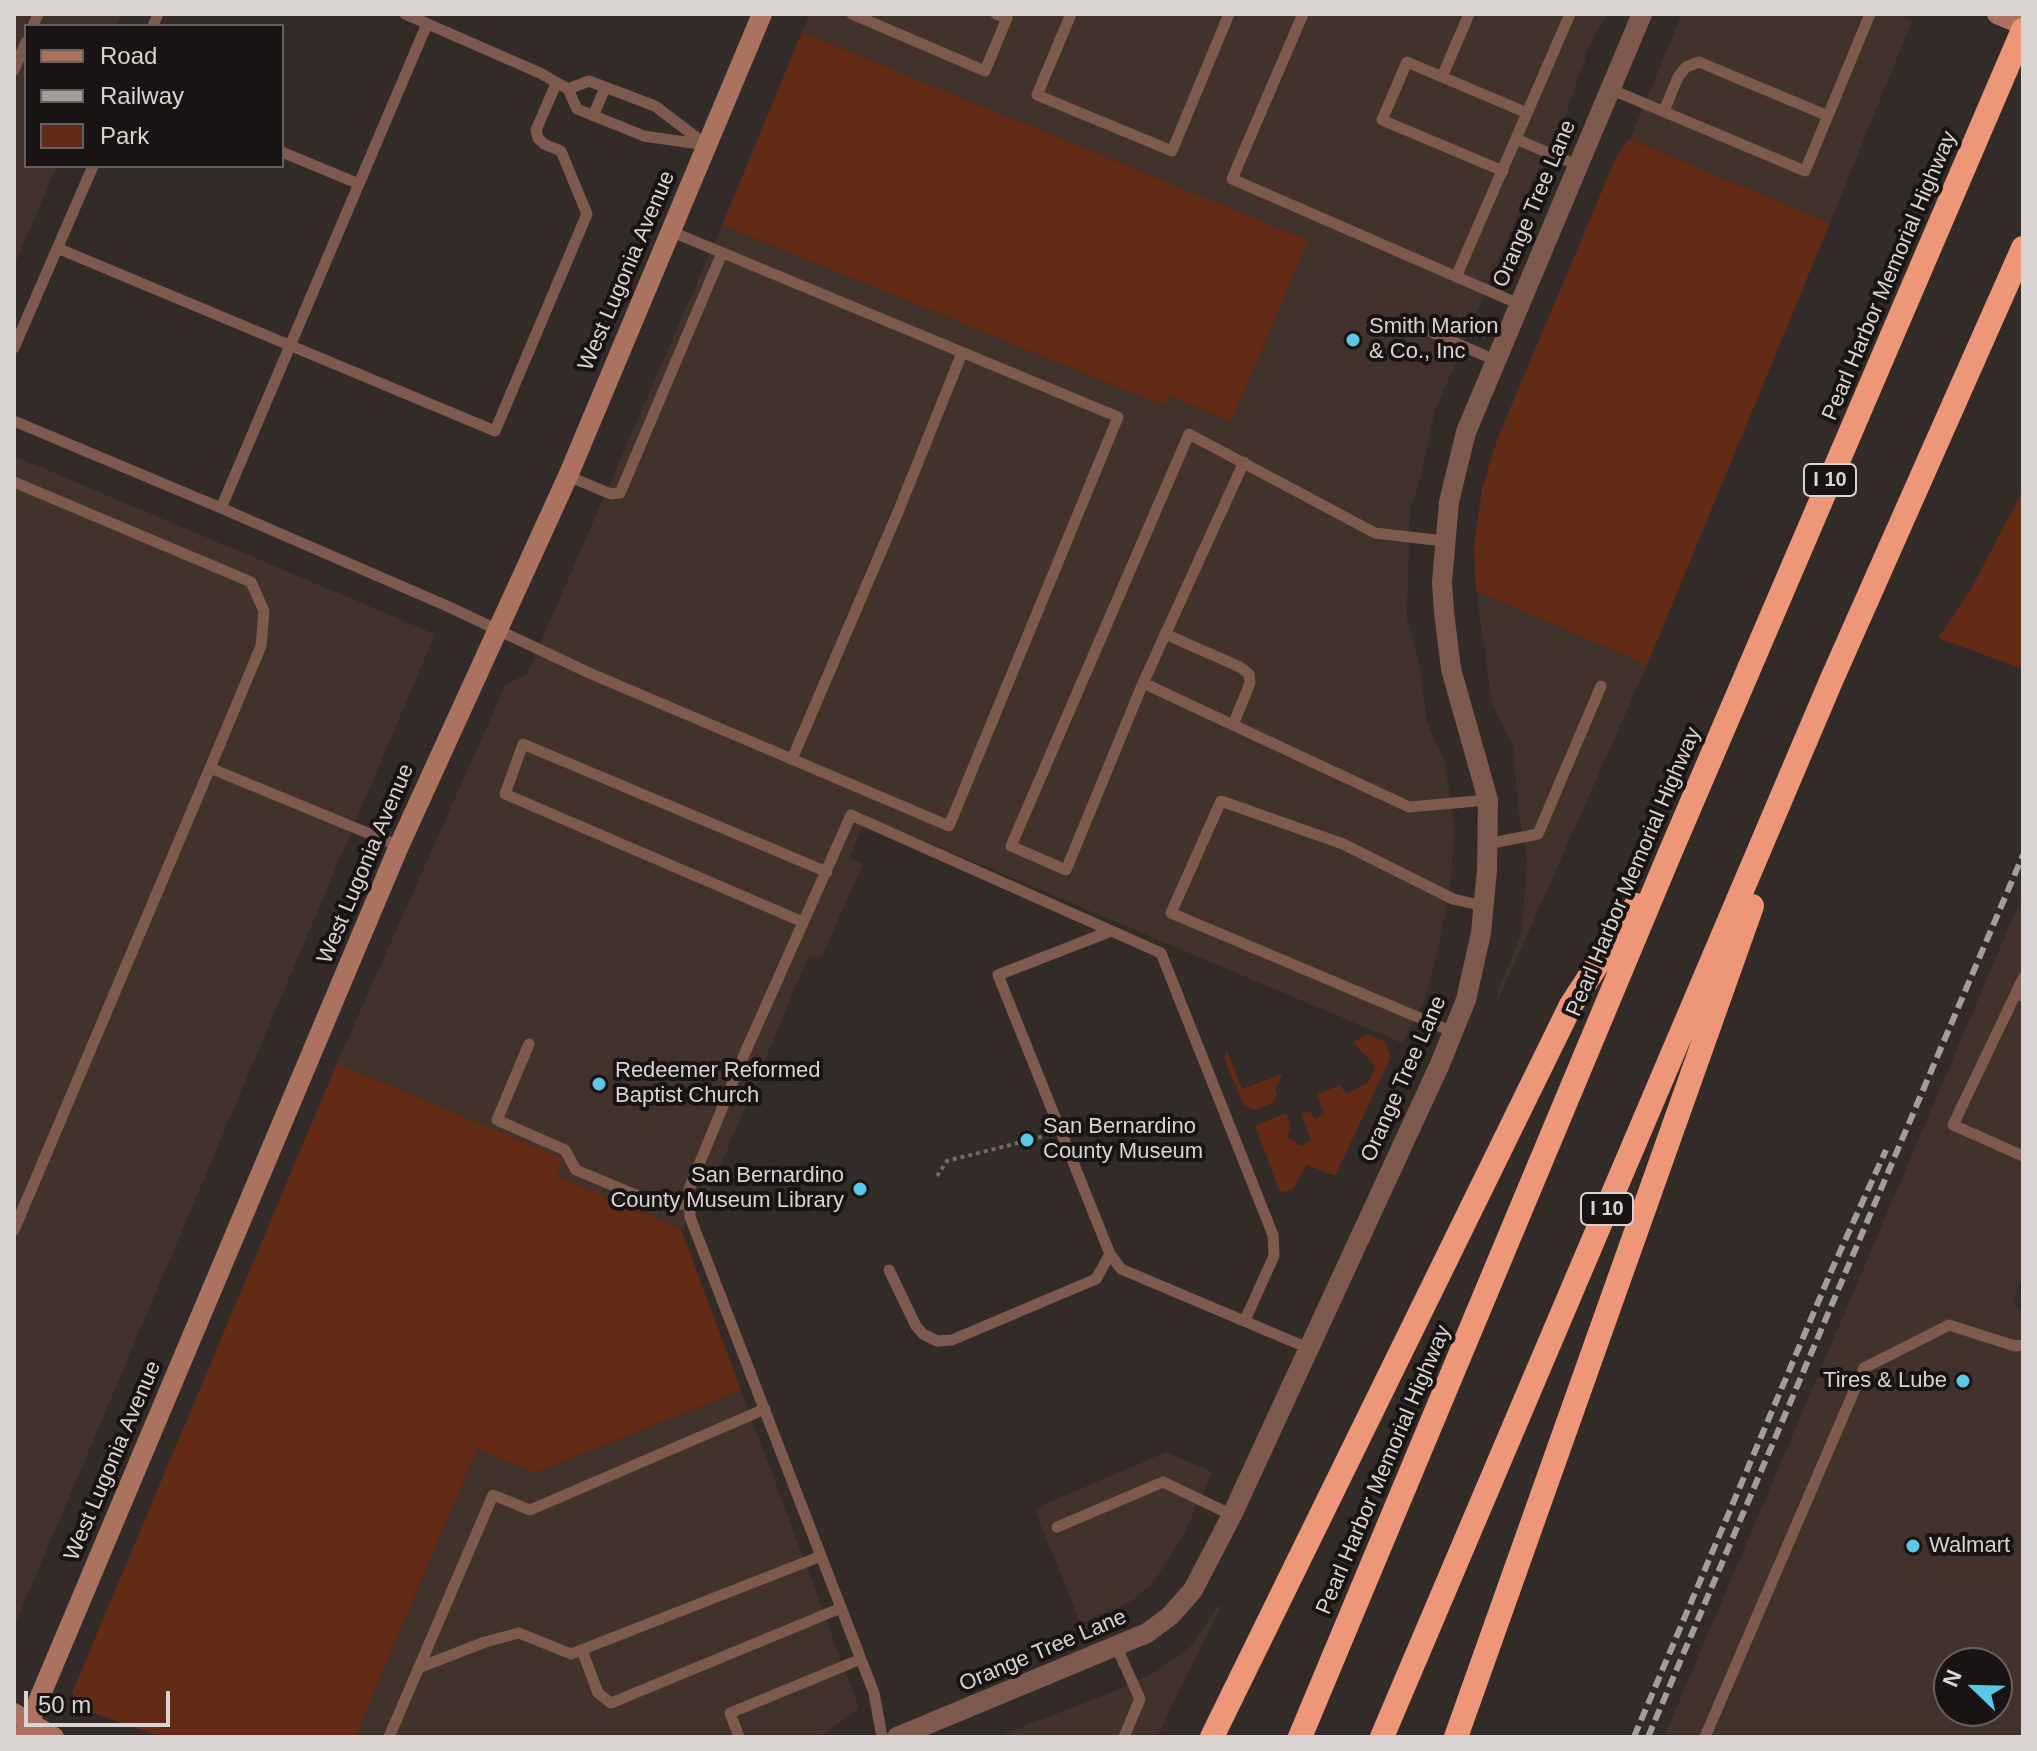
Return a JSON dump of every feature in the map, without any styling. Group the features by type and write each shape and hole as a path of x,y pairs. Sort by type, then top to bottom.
{"highway":[{"name":"Pearl Harbor Memorial Highway","path":"1300,1737 1670,853 2023,27"},
{"name":"I 10","path":"1382,1737 1831,681 2023,248"},
{"path":"1456,1737 1831,681"},
{"path":"1212,1737 1571,1005 1670,853"}],"street":[{"name":"West Lugonia Avenue","path":"22,1724 399,846 568,476 762,14"},
{"name":"Orange Tree Lane","path":"897,1737 1117,1648 1147,1633 1170,1616 1193,1590 1232,1515 1453,1032 1466,1000 1481,933 1488,800 1451,669 1442,582 1451,489 1466,432 1642,14"},
{"path":"1997,14 2023,27"},
{"path":"22,1724 54,1737"}],"lane":[{"path":"405,14 540,73 568,89 577,109 593,116 644,136 706,145"},
{"path":"852,14 985,71 1007,18 996,14"},
{"path":"1071,14 1037,95 1172,151 1229,14"},
{"path":"1303,14 1232,179 1519,304"},
{"path":"1442,77 1469,14"},
{"path":"1456,277 1570,14"},
{"path":"1610,89 1805,171 1870,14"},
{"path":"221,508 427,24"},
{"path":"14,70 24,47"},
{"path":"1503,171 1382,120 1407,62 1527,113"},
{"path":"1664,111 1678,77 1686,67 1699,62 1828,116"},
{"path":"568,89 589,81 655,106 706,145"},
{"path":"57,248 495,431 587,214 561,151 544,144 536,130 556,84"},
{"path":"593,116 605,88"},
{"path":"1516,139 1577,165"},
{"path":"284,153 359,184"},
{"path":"14,348 92,168"},
{"path":"14,421 221,508 587,672 949,826 1118,417 670,231"},
{"path":"568,476 611,494 620,493 722,253"},
{"path":"1433,333 1495,360"},
{"path":"792,759 962,353"},
{"path":"1244,462 1143,683 1066,870 1011,846 1189,434 1244,462 1375,533 1444,541"},
{"path":"14,482 251,582 264,611 261,646 14,1230"},
{"path":"1165,634 1240,667 1249,674 1250,683 1233,725"},
{"path":"1143,683 1409,807 1488,800"},
{"path":"1487,844 1538,834 1601,686"},
{"path":"803,922 505,794 523,744 827,872"},
{"path":"210,768 399,846"},
{"path":"1453,1032 1171,913 1221,801 1343,844 1453,899 1484,906"},
{"path":"882,1737 874,1693 690,1217 689,1189 744,1055 851,815 1161,953 1273,1235 1274,1256 1245,1320"},
{"path":"1111,931 998,975 1110,1254 1121,1269 1308,1348"},
{"path":"2023,978 2020,995 1953,1125 2023,1156"},
{"path":"529,1044 497,1120 565,1150 576,1170 660,1205 690,1204"},
{"path":"889,1270 916,1326 923,1334 937,1341 952,1340 1096,1279 1110,1254"},
{"path":"1705,1737 1864,1368 1949,1325 2015,1346 2023,1345"},
{"path":"389,1737 493,1495 530,1510 765,1409"},
{"path":"1057,1527 1163,1482 1232,1515"},
{"path":"418,1668 485,1642 519,1633 571,1654 821,1556"},
{"path":"582,1650 598,1693 611,1703 841,1608"},
{"path":"1117,1648 1140,1699 1124,1737"},
{"path":"739,1737 730,1713 861,1659"}],"path":[{"path":"937,1176 947,1161 1060,1132 1092,1117"}],"shaded area":[{"path":"14,14 122,14 117,24 24,24 24,168 56,168 14,266"},
{"path":"810,14 1607,14 1589,47 1562,125 1532,181 1435,411 1419,485 1410,508 1407,618 1420,667 1427,722 1445,762 1454,826 1451,883 1440,941 1425,1000 1402,1043 868,817 849,858 863,864 822,956 808,957 704,1205 681,1229 557,1176 562,1158 337,1063 506,684 527,674 722,225 1164,406 1168,396 1230,422 1307,240 802,32"},
{"path":"1682,14 1896,14 1912,21 1830,223 1630,139"},
{"path":"14,456 435,634 14,1627"},
{"path":"1476,591 1647,665 1496,1005 1498,990 1522,932 1527,858 1518,810 1513,746 1492,703"},
{"path":"2023,894 2023,1279 2013,1303 2023,1316 2023,1737 1664,1737"},
{"path":"741,1390 859,1708 820,1737 355,1737 477,1449 536,1473"},
{"path":"1166,1452 1212,1472 1184,1534 1154,1582 1132,1601 1081,1623 1034,1509"},
{"path":"1221,1606 1157,1737 996,1737 1110,1693 1159,1670 1190,1647"}],"green space":[{"path":"802,32 1308,240 1231,422 1169,396 1164,406 722,225"},
{"path":"1630,139 1830,223 1647,665 1476,591 1474,546 1482,489 1498,437 1618,153"},
{"path":"2023,490 2023,669 1938,638 1971,589"},
{"path":"1367,1035 1384,1040 1391,1057 1335,1176 1307,1165 1292,1190 1280,1192 1255,1126 1286,1113 1291,1125 1287,1137 1301,1146 1311,1141 1301,1113 1311,1112 1315,1120 1324,1113 1317,1094 1340,1085 1346,1094 1368,1083 1375,1066 1353,1042"},
{"path":"1227,1051 1242,1089 1283,1074 1275,1089 1274,1102 1255,1110 1244,1106 1224,1058"},
{"path":"337,1063 562,1158 557,1176 681,1229 741,1390 535,1473 477,1449 355,1737 162,1737 85,1710 72,1693"}],"railway":[{"path":"1648,1737 2023,855"},
{"path":"1634,1737 1833,1267 1886,1150"}],"place":[{"name":"Smith Marion & Co., Inc","path":"1353,340"},
{"name":"Redeemer Reformed Baptist Church","path":"599,1084"},
{"name":"San Bernardino County Museum","path":"1027,1140"},
{"name":"San Bernardino County Museum Library","path":"860,1189"},
{"name":"Tires & Lube","path":"1963,1381"},
{"name":"Walmart","path":"1913,1546"}]}
